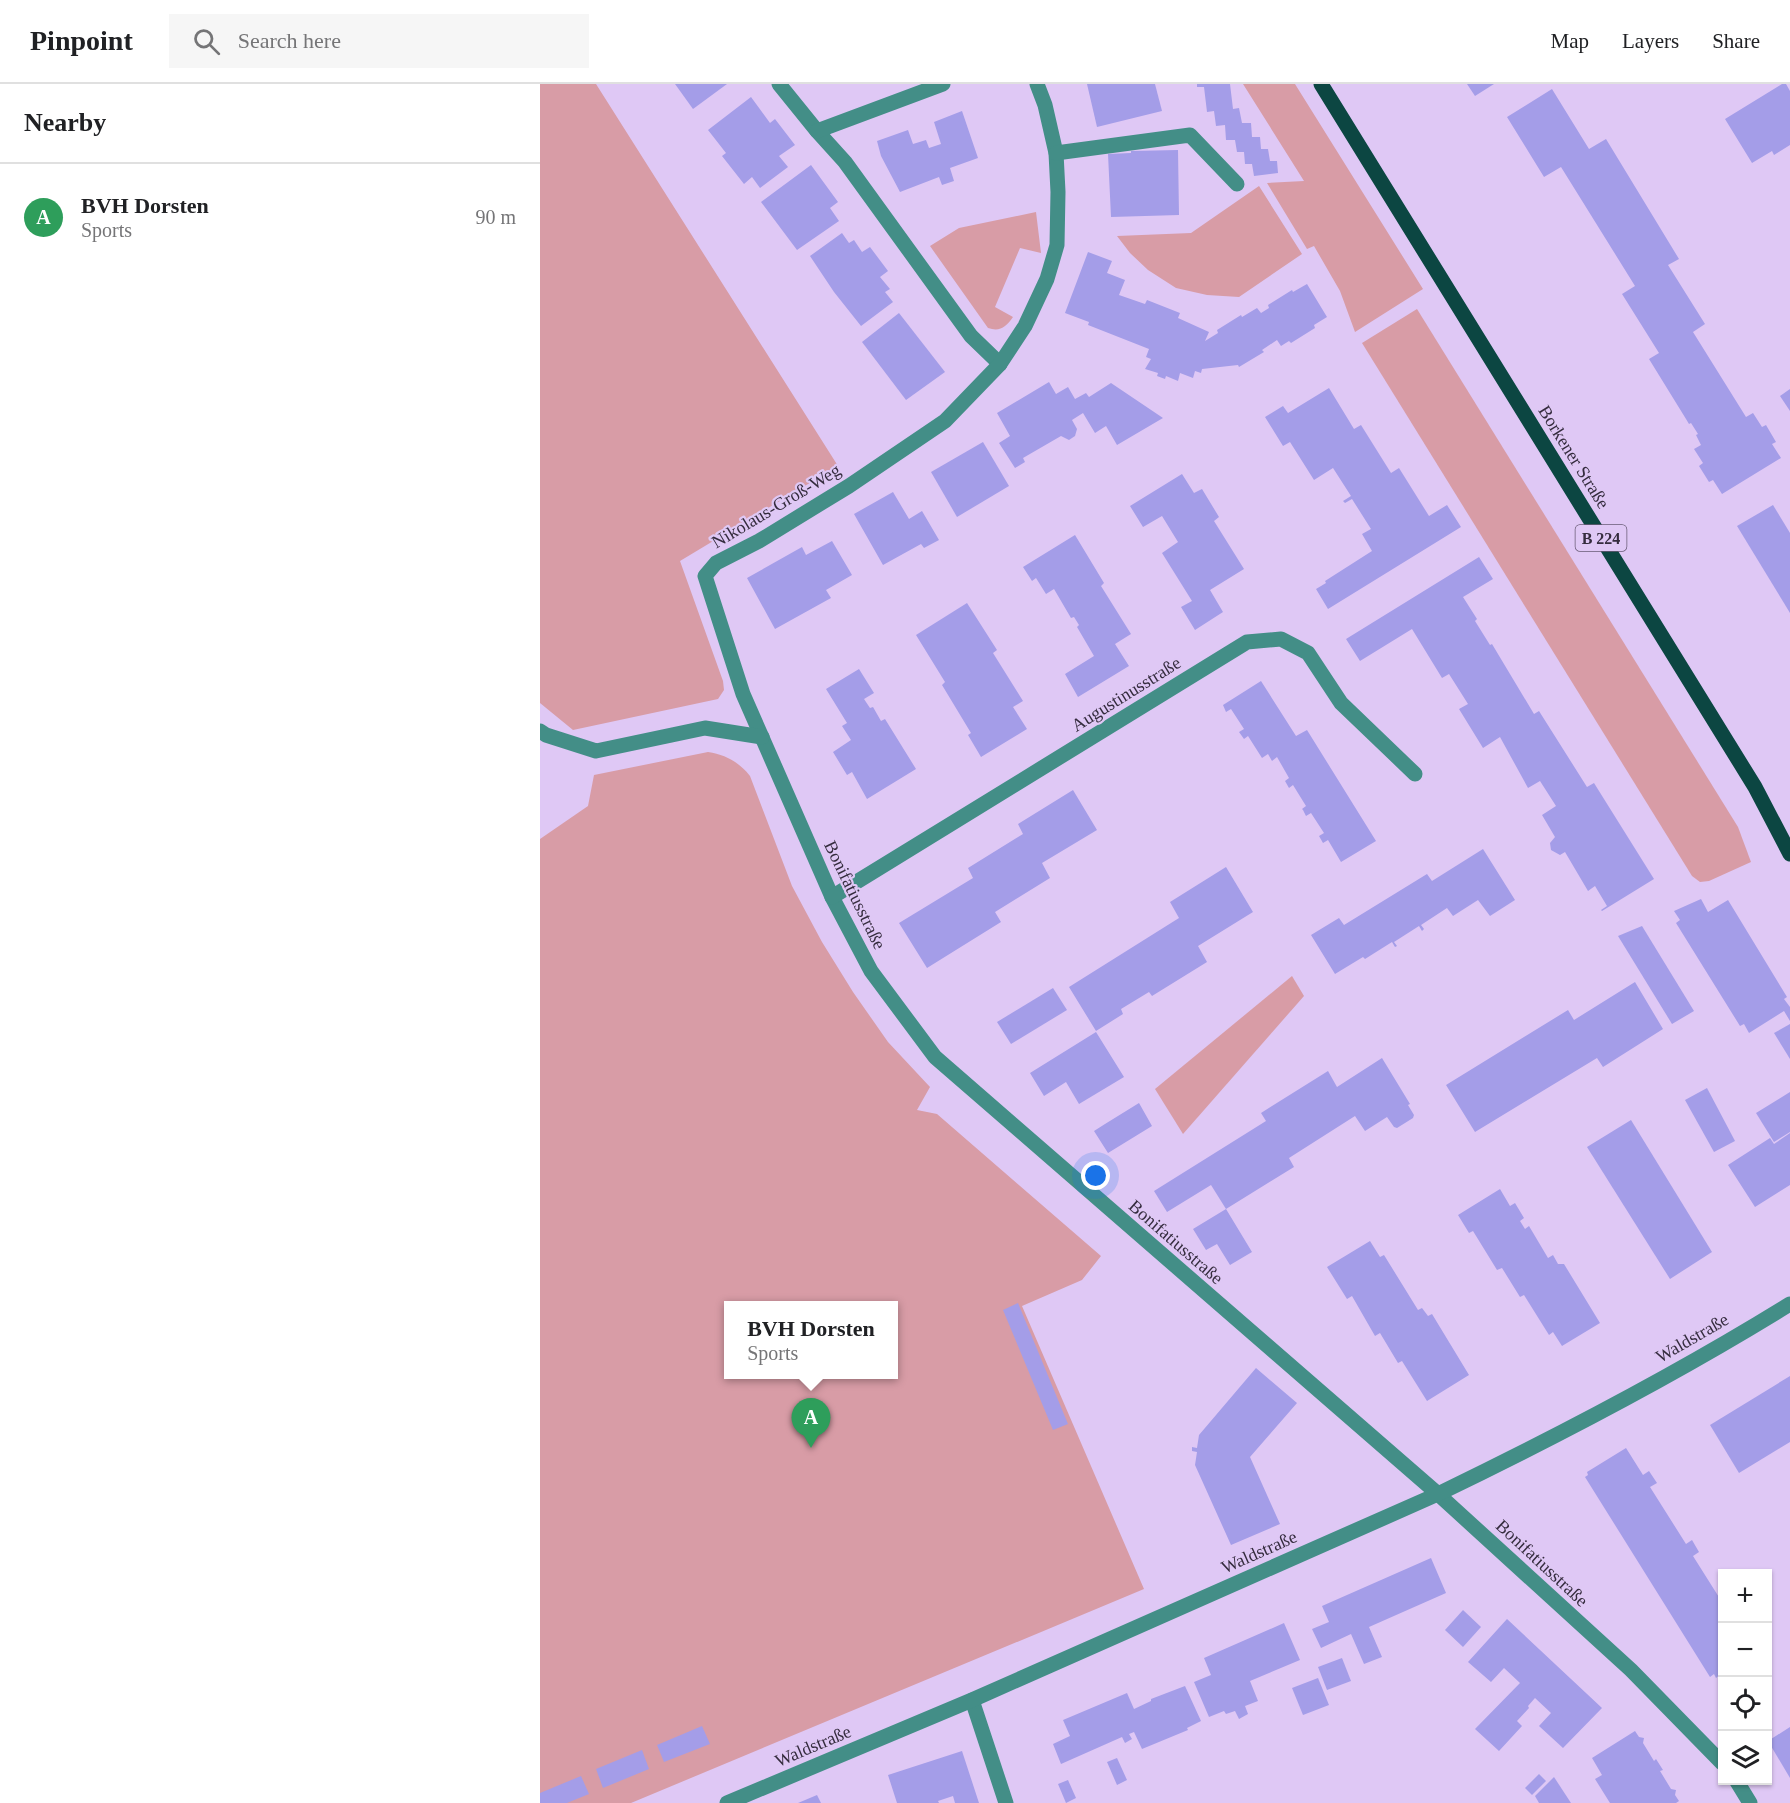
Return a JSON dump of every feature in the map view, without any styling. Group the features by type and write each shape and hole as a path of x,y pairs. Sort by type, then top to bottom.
{"main road":[{"name":"Borkener Straße","path":"1321,84 1755,787 1790,854"}],"street":[{"path":"779,84 845,162 971,336 999,364"},
{"path":"817,131 943,84"},
{"name":"Nikolaus-Groß-Weg","path":"762,737 743,694 705,576 716,563 849,486 945,421 999,364 1025,326 1047,279 1057,245 1056,153 1045,105 1037,84"},
{"path":"1056,153 1190,135 1237,184"},
{"name":"Augustinusstraße","path":"832,897 1247,642 1281,639 1308,653 1341,704 1414,774"},
{"path":"540,730 546,735 596,752 705,728 762,737"},
{"name":"Bonifatiusstraße","path":"762,737 832,897 871,971 935,1057 1438,1494 1631,1670 1718,1759"},
{"name":"Waldstraße","path":"727,1803 972,1700 1438,1494 1502,1463 1658,1380 1790,1304"},
{"path":"972,1700 1006,1803"},
{"path":"1739,1785 1750,1803"}],"shaded area":[{"path":"540,84 596,84 838,466 680,561 723,681 724,690 718,699 573,730 540,703"},
{"path":"1243,84 1295,84 1423,289 1355,332 1340,291 1314,246 1307,249 1267,183 1304,181"},
{"path":"1259,186 1302,254 1239,297 1207,295 1176,288 1148,270 1130,253 1117,236 1191,233"},
{"path":"1036,212 1041,253 1020,248 995,307 1013,317 1002,328 988,328 930,246 959,228"},
{"path":"1417,309 1738,827 1751,862 1709,881 1700,882 1692,876 1362,343"},
{"path":"708,752 721,755 737,763 750,776 792,886 822,942 888,1042 930,1087 917,1110 937,1114 1101,1256 1082,1280 1022,1306 1144,1589 631,1803 540,1803 540,839 588,806 594,775"},
{"path":"1292,976 1304,996 1183,1134 1155,1089"}],"building":[{"path":"675,84 727,84 693,109"},
{"path":"1087,84 1155,84 1162,111 1097,127"},
{"path":"1197,84 1230,84 1233,109 1239,108 1242,123 1251,123 1252,137 1260,137 1261,149 1268,149 1270,161 1277,161 1278,173 1254,176 1252,164 1245,164 1244,152 1237,152 1235,140 1226,140 1225,125 1216,126 1214,111 1207,112 1204,87 1197,87"},
{"path":"1467,84 1494,84 1475,96"},
{"path":"1782,84 1786,84 1790,91 1790,145 1774,155 1772,151 1752,163 1725,119"},
{"path":"1552,89 1589,149 1606,139 1679,259 1668,265 1705,324 1693,332 1746,417 1753,413 1762,427 1766,425 1776,442 1772,444 1781,458 1722,494 1713,480 1709,482 1699,466 1703,463 1694,449 1701,445 1696,435 1698,434 1691,423 1689,424 1649,359 1659,353 1622,294 1635,286 1561,167 1544,177 1507,117"},
{"path":"751,97 770,123 775,119 795,145 779,156 788,167 760,188 752,177 744,184 722,156 726,153 708,130"},
{"path":"962,111 978,158 950,168 954,181 942,185 939,177 900,192 881,156 877,141 908,130 913,144 926,140 929,148 941,144 934,122"},
{"path":"1178,150 1179,215 1111,217 1108,154"},
{"path":"811,165 838,202 830,208 839,221 797,250 761,202"},
{"path":"842,233 849,243 854,240 862,252 870,247 888,271 880,277 890,289 885,292 893,302 861,326 834,292 810,256"},
{"path":"1088,252 1112,261 1107,273 1125,280 1119,295 1145,304 1147,300 1180,313 1178,318 1209,332 1205,341 1218,333 1217,330 1241,315 1242,317 1257,308 1261,313 1269,308 1268,305 1292,290 1293,292 1307,284 1327,317 1314,325 1315,328 1291,343 1289,341 1281,346 1277,340 1262,350 1264,352 1239,367 1238,365 1202,369 1201,373 1195,371 1193,378 1180,373 1178,381 1166,376 1165,379 1157,376 1158,373 1145,369 1151,359 1146,357 1149,349 1088,325 1089,322 1065,313"},
{"path":"899,313 945,372 906,400 862,342"},
{"path":"1049,382 1056,394 1068,387 1075,399 1086,393 1089,397 1111,383 1163,418 1117,445 1106,426 1095,433 1083,413 1072,420 1077,429 1075,436 1069,440 1061,436 1023,458 1025,462 1015,468 999,443 1010,436 997,413"},
{"path":"1329,388 1354,429 1361,425 1391,473 1399,468 1429,516 1447,505 1461,527 1328,609 1316,589 1372,551 1362,534 1371,529 1352,499 1345,503 1343,501 1351,496 1333,468 1314,480 1290,442 1283,446 1265,417 1283,406 1288,413"},
{"path":"1790,389 1790,411 1780,396"},
{"path":"983,442 1009,486 957,517 931,472"},
{"path":"1182,474 1194,493 1202,489 1219,517 1214,521 1244,569 1210,590 1223,612 1195,630 1181,607 1192,601 1162,553 1178,542 1162,516 1143,527 1130,506"},
{"path":"893,492 909,519 922,511 939,540 924,548 921,544 883,565 854,514"},
{"path":"1773,505 1790,533 1790,613 1737,526"},
{"path":"1075,535 1104,583 1101,586 1131,634 1115,644 1129,666 1078,697 1065,674 1094,656 1077,627 1079,625 1074,617 1071,618 1054,589 1046,594 1036,578 1032,581 1023,567"},
{"path":"832,541 852,575 826,590 831,598 775,629 747,578 802,547 806,555"},
{"path":"1479,557 1493,579 1463,597 1477,619 1475,621 1490,645 1492,644 1534,714 1539,711 1587,787 1594,783 1654,879 1602,911 1607,906 1595,886 1588,891 1565,852 1560,855 1551,850 1550,843 1555,837 1542,815 1556,806 1540,781 1528,788 1500,737 1483,748 1459,709 1468,704 1449,674 1442,678 1412,629 1360,661 1346,639"},
{"path":"967,603 997,650 993,653 1023,701 1013,707 1027,729 981,757 968,735 971,733 942,685 945,682 916,635"},
{"path":"859,669 874,693 864,699 870,708 873,707 881,721 885,719 916,769 867,799 852,772 847,775 833,752 851,740 842,726 847,723 826,689"},
{"path":"1261,681 1296,736 1307,730 1376,841 1341,862 1328,840 1323,843 1319,836 1324,833 1311,813 1306,816 1302,809 1306,806 1293,785 1289,788 1285,781 1289,778 1277,757 1272,761 1268,754 1262,758 1248,736 1244,739 1239,732 1244,729 1231,709 1226,712 1223,705"},
{"path":"1073,790 1097,830 1042,863 1050,878 995,912 1001,922 927,968 899,923 973,878 968,868 1023,834 1018,824"},
{"path":"1483,849 1515,900 1490,916 1478,900 1453,916 1447,908 1421,925 1424,929 1422,931 1419,926 1394,942 1397,946 1395,947 1392,942 1335,974 1311,935 1339,918 1344,925 1427,874 1432,881"},
{"path":"1226,867 1253,912 1198,946 1207,962 1152,996 1149,992 1121,1009 1123,1014 1096,1031 1069,987 1179,918 1170,902"},
{"path":"1701,899 1708,912 1728,900 1787,997 1784,999 1790,1007 1790,1021 1784,1011 1749,1033 1744,1024 1740,1026 1676,923 1680,920 1674,911"},
{"path":"1642,926 1694,1011 1672,1024 1618,936"},
{"path":"1635,982 1663,1029 1603,1067 1597,1058 1475,1132 1446,1085 1568,1010 1574,1020"},
{"path":"1053,988 1067,1010 1011,1044 997,1022"},
{"path":"1790,1024 1790,1059 1774,1033"},
{"path":"1096,1032 1124,1077 1079,1104 1066,1082 1044,1096 1030,1073"},
{"path":"1382,1058 1410,1104 1408,1105 1414,1115 1413,1118 1397,1128 1387,1117 1365,1131 1355,1116 1289,1158 1294,1167 1226,1209 1211,1185 1167,1212 1154,1191 1266,1121 1261,1113 1328,1071 1337,1087"},
{"path":"1707,1088 1735,1141 1714,1152 1685,1100"},
{"path":"1790,1092 1790,1132 1774,1142 1756,1113"},
{"path":"1139,1103 1152,1126 1108,1153 1094,1131"},
{"path":"1631,1120 1712,1252 1670,1279 1587,1147"},
{"path":"1790,1133 1790,1185 1755,1207 1728,1165 1770,1138 1774,1144"},
{"path":"1500,1189 1510,1206 1515,1203 1524,1218 1520,1221 1525,1229 1529,1226 1548,1258 1553,1255 1558,1264 1564,1264 1600,1323 1562,1346 1553,1332 1549,1335 1524,1295 1520,1297 1502,1268 1497,1270 1473,1231 1469,1233 1458,1215"},
{"path":"1226,1209 1252,1252 1230,1265 1217,1244 1206,1250 1193,1229"},
{"path":"1370,1241 1380,1257 1384,1255 1418,1310 1422,1308 1428,1316 1432,1314 1469,1375 1427,1401 1402,1361 1398,1363 1380,1333 1375,1336 1352,1296 1347,1299 1327,1267"},
{"path":"1018,1303 1068,1424 1053,1430 1003,1310"},
{"path":"1256,1368 1297,1403 1250,1457 1280,1524 1231,1545 1195,1465 1197,1452 1192,1451 1192,1447 1197,1448 1199,1435"},
{"path":"1790,1376 1790,1442 1739,1473 1710,1425"},
{"path":"1626,1448 1643,1475 1649,1471 1657,1483 1650,1487 1686,1544 1692,1540 1699,1552 1693,1556 1718,1596 1718,1676 1716,1678 1714,1674 1710,1677 1585,1477 1588,1475 1587,1472"},
{"path":"1431,1558 1446,1593 1369,1627 1382,1657 1364,1664 1351,1634 1321,1648 1312,1629 1329,1622 1322,1606"},
{"path":"1463,1610 1481,1627 1463,1647 1445,1630"},
{"path":"1507,1619 1602,1708 1563,1748 1539,1726 1551,1713 1535,1698 1517,1721 1522,1726 1499,1751 1475,1729 1520,1683 1504,1668 1491,1682 1468,1662"},
{"path":"1284,1623 1300,1660 1250,1681 1258,1701 1245,1706 1248,1714 1239,1719 1235,1711 1226,1714 1224,1711 1209,1717 1194,1682 1211,1675 1204,1658"},
{"path":"1342,1658 1351,1681 1327,1690 1318,1667"},
{"path":"1318,1678 1329,1705 1303,1715 1292,1688"},
{"path":"1185,1686 1201,1721 1187,1728 1188,1730 1142,1749 1134,1732 1129,1734 1132,1739 1125,1743 1122,1737 1061,1764 1053,1744 1070,1736 1063,1720 1127,1693 1134,1709 1151,1699"},
{"path":"702,1726 710,1744 664,1762 657,1745"},
{"path":"1790,1727 1790,1778 1772,1748 1772,1738"},
{"path":"1635,1731 1639,1737 1644,1738 1643,1743 1654,1761 1656,1759 1663,1770 1660,1771 1671,1789 1676,1790 1675,1795 1679,1801 1676,1803 1610,1803 1595,1779 1602,1775 1592,1758"},
{"path":"642,1750 649,1769 603,1788 596,1769"},
{"path":"962,1751 979,1803 955,1803 953,1796 938,1801 939,1803 897,1803 888,1775"},
{"path":"1117,1758 1127,1780 1117,1785 1107,1762"},
{"path":"1539,1774 1546,1781 1532,1795 1525,1788"},
{"path":"581,1776 589,1794 567,1803 540,1803 540,1793"},
{"path":"1554,1777 1571,1803 1539,1803 1535,1796"},
{"path":"1068,1780 1076,1798 1066,1803 1058,1784"},
{"path":"817,1795 821,1803 798,1803"}],"place":[{"name":"BVH Dorsten","path":"811,1448"}]}
